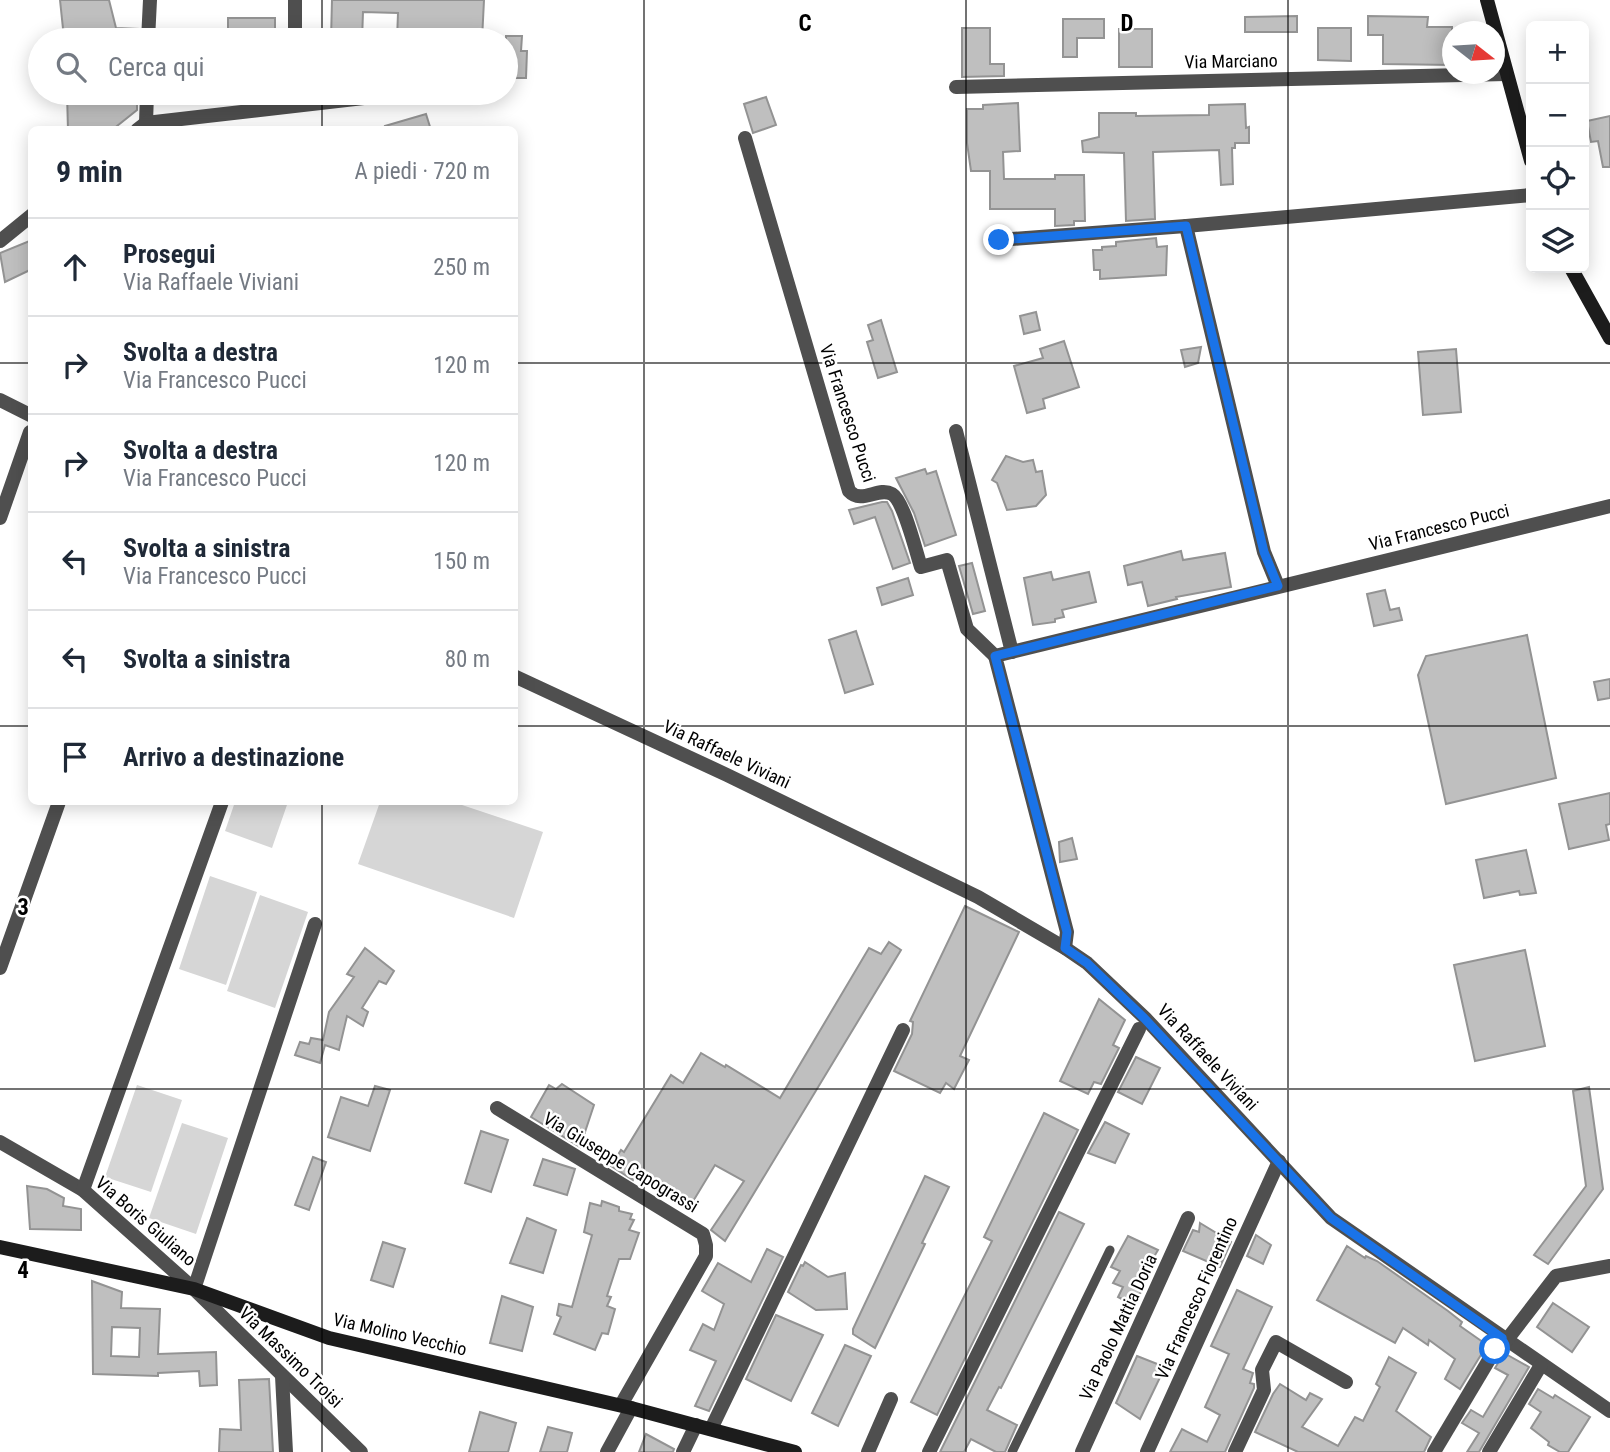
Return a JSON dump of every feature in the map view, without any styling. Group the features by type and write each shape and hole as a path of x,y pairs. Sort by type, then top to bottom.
{"street":[{"path":"149,28 150,0"},
{"path":"295,0 295,28"},
{"path":"1487,0 1527,147"},
{"name":"Via Marciano","path":"956,87 1506,74"},
{"path":"144,105 141,126 260,105"},
{"name":"Via Francesco Pucci","path":"745,138 849,491 853,495 863,497 888,492 895,496 921,567 947,560 967,629 995,656 1610,506"},
{"path":"999,240 1526,195"},
{"path":"0,241 28,218"},
{"path":"1186,226 1264,552 1278,586"},
{"path":"1574,273 1610,338"},
{"path":"0,400 28,414"},
{"path":"956,431 1012,652"},
{"path":"0,518 28,438"},
{"path":"995,656 1067,932 1065,948"},
{"name":"Via Raffaele Viviani","path":"518,678 727,775 955,886 1065,948 1087,963 1144,1018 1331,1218 1610,1411"},
{"path":"0,968 58,805"},
{"path":"83,1190 221,805"},
{"path":"194,1289 315,925"},
{"path":"929,1452 1139,1029"},
{"path":"711,1429 903,1030"},
{"name":"Via Giuseppe Capograssi","path":"497,1108 703,1234 706,1256 626,1406"},
{"name":"Via Boris Giuliano","path":"0,1142 83,1190 194,1289"},
{"name":"Via Francesco Fiorentino","path":"1147,1452 1279,1161"},
{"name":"Via Paolo Mattia Doria","path":"1082,1452 1188,1218"},
{"name":"Via Molino Vecchio","path":"0,1247 194,1289 329,1338 626,1406 795,1452"},
{"path":"1434,1452 1504,1339 1556,1276 1610,1266"},
{"name":"Via Massimo Troisi","path":"194,1289 361,1452"},
{"path":"1235,1452 1264,1390 1262,1370 1276,1342 1346,1382"},
{"path":"1489,1452 1541,1365"},
{"path":"282,1376 286,1452"},
{"path":"868,1452 891,1399"},
{"path":"607,1452 626,1406"},
{"path":"683,1452 696,1425"}],"lane":[{"path":"1012,1452 1110,1250"}],"shaded area":[{"path":"234,805 287,805 272,848 225,831"},
{"path":"379,805 462,805 543,832 514,918 358,864"},
{"path":"210,876 257,892 226,985 179,969"},
{"path":"260,895 308,912 275,1008 227,991"},
{"path":"137,1085 182,1100 151,1192 105,1177"},
{"path":"182,1123 228,1138 196,1234 149,1218"}],"building":[{"path":"60,0 109,0 116,28 63,28"},
{"path":"332,0 484,0 483,28 397,28 398,13 363,12 362,28 331,28"},
{"path":"1297,16 1297,32 1245,32 1245,17"},
{"path":"1368,16 1428,17 1427,27 1442,27 1442,65 1383,64 1383,35 1368,35"},
{"path":"228,18 275,18 275,28 228,28"},
{"path":"1063,19 1104,19 1104,38 1077,38 1077,57 1063,57"},
{"path":"962,28 990,28 990,64 1004,64 1004,76 962,77"},
{"path":"1318,28 1351,28 1351,61 1318,60"},
{"path":"1119,29 1152,29 1152,67 1119,67"},
{"path":"518,36 522,36 521,51 527,51 526,78 518,78"},
{"path":"766,97 776,125 753,133 744,104"},
{"path":"1018,103 1020,151 1003,152 1004,179 1055,179 1055,175 1084,175 1085,221 1074,221 1074,225 1055,226 1055,209 990,209 990,171 971,171 967,143 967,109 983,109 983,105"},
{"path":"1245,104 1249,143 1235,143 1235,148 1232,148 1233,184 1221,185 1219,150 1153,152 1155,219 1126,221 1124,153 1083,152 1082,141 1099,137 1099,113 1136,113 1136,116 1209,115 1209,105"},
{"path":"67,105 137,105 137,110 117,126 68,126"},
{"path":"426,114 430,126 385,126"},
{"path":"1610,116 1610,167 1603,167 1598,141 1591,142 1589,121"},
{"path":"1156,238 1157,247 1167,246 1166,275 1100,279 1100,270 1094,270 1093,250 1116,246 1116,242"},
{"path":"28,242 28,271 5,282 0,253"},
{"path":"1036,312 1040,330 1024,334 1020,316"},
{"path":"881,320 897,372 878,378 867,342 873,340 868,325"},
{"path":"1064,341 1079,387 1043,399 1045,408 1027,413 1014,366 1043,358 1040,349"},
{"path":"1201,347 1198,363 1185,367 1181,350"},
{"path":"1456,349 1461,412 1423,415 1418,352"},
{"path":"1006,456 1023,462 1033,460 1036,472 1042,471 1046,495 1036,506 1007,510 997,483 992,480"},
{"path":"925,469 927,474 936,471 956,535 925,546 914,513 896,478"},
{"path":"887,502 892,511 910,563 893,569 875,517 854,524 849,510"},
{"path":"1181,551 1183,560 1225,553 1231,587 1176,597 1177,599 1148,606 1142,582 1128,585 1124,566"},
{"path":"972,563 985,611 973,614 959,566"},
{"path":"1051,572 1053,580 1089,572 1096,602 1062,610 1064,617 1055,619 1055,622 1033,625 1024,578"},
{"path":"908,578 913,595 882,605 877,588"},
{"path":"1385,590 1390,610 1399,608 1402,620 1374,626 1367,594"},
{"path":"856,631 873,684 845,693 829,640"},
{"path":"1527,635 1556,778 1446,804 1418,675 1426,656"},
{"path":"1610,679 1610,698 1598,700 1594,682"},
{"path":"1610,793 1610,824 1606,825 1609,840 1569,849 1559,804"},
{"path":"1072,838 1077,859 1060,862 1059,842"},
{"path":"1526,850 1536,893 1520,895 1519,891 1484,898 1476,860"},
{"path":"965,906 1019,932 960,1056 969,1060 954,1089 946,1083 940,1093 894,1071 912,1034 913,1022 910,1021"},
{"path":"889,942 901,950 725,1241 711,1230 744,1181 715,1165 689,1208 635,1176 633,1180 611,1166 621,1150 624,1152 671,1075 683,1083 701,1053 780,1098 869,948 881,954"},
{"path":"365,948 394,971 386,984 379,981 362,1008 368,1012 363,1026 347,1016 339,1050 325,1045 320,1063 295,1055 300,1042 309,1044 311,1038 323,1040 329,1012 354,977 347,974"},
{"path":"1525,950 1545,1046 1475,1061 1454,965"},
{"path":"1099,999 1125,1020 1113,1045 1119,1048 1101,1084 1094,1082 1088,1094 1060,1081"},
{"path":"1136,1057 1160,1068 1142,1104 1118,1092"},
{"path":"562,1084 594,1105 580,1147 531,1117 549,1085 556,1089"},
{"path":"375,1086 390,1090 370,1151 328,1137 341,1097 368,1106"},
{"path":"1589,1087 1603,1189 1548,1264 1534,1255 1586,1186 1573,1091"},
{"path":"1044,1113 1078,1130 937,1415 911,1402 992,1241 984,1237"},
{"path":"1105,1122 1129,1134 1115,1163 1088,1153"},
{"path":"481,1131 508,1140 491,1192 465,1183"},
{"path":"313,1157 326,1162 309,1210 295,1205"},
{"path":"543,1159 575,1169 567,1195 534,1185"},
{"path":"925,1176 949,1187 875,1348 853,1334 853,1329"},
{"path":"27,1186 47,1189 64,1198 63,1206 81,1209 81,1230 30,1229"},
{"path":"602,1201 619,1207 619,1211 632,1214 630,1219 634,1220 629,1230 639,1233 630,1259 619,1259 607,1296 611,1297 607,1306 615,1309 608,1334 602,1333 595,1350 554,1334 561,1317 557,1315 559,1304 572,1307 592,1235 584,1232 590,1203 601,1206"},
{"path":"1059,1212 1084,1224 1001,1388 999,1387 987,1410 1017,1425 1005,1452 996,1452 971,1439 964,1452 940,1452"},
{"path":"527,1218 556,1230 543,1273 510,1263"},
{"path":"1200,1223 1231,1242 1220,1267 1183,1251 1193,1230 1199,1232"},
{"path":"1256,1235 1271,1245 1263,1264 1247,1256"},
{"path":"1128,1236 1158,1250 1145,1272 1149,1272 1135,1306 1118,1297 1123,1287 1113,1283 1120,1271 1111,1267"},
{"path":"383,1242 405,1249 393,1287 371,1280"},
{"path":"1347,1246 1365,1258 1366,1256 1377,1261 1448,1311 1462,1322 1460,1326 1487,1345 1460,1389 1445,1379 1455,1359 1429,1340 1428,1345 1403,1328 1395,1343 1317,1300"},
{"path":"767,1249 783,1257 709,1411 695,1406 716,1361 690,1350 703,1324 714,1330 724,1304 702,1291 718,1263 751,1282"},
{"path":"805,1262 828,1277 845,1273 847,1309 816,1310 788,1292"},
{"path":"92,1281 122,1292 121,1308 160,1309 158,1354 216,1352 217,1385 200,1386 199,1371 158,1373 158,1376 93,1374","holes":["112,1327 140,1328 139,1357 111,1356"]},
{"path":"1237,1290 1272,1307 1243,1369 1253,1373 1250,1383 1254,1384 1254,1388 1225,1452 1170,1452 1182,1429 1207,1442 1220,1415 1205,1407 1229,1354 1211,1346"},
{"path":"502,1296 533,1307 522,1351 490,1343"},
{"path":"1553,1303 1589,1327 1572,1352 1537,1327"},
{"path":"776,1315 823,1335 791,1401 746,1379"},
{"path":"845,1345 871,1356 838,1426 812,1413"},
{"path":"1504,1353 1529,1367 1479,1452 1467,1452 1479,1433 1462,1423 1471,1410 1483,1417 1508,1375 1495,1368"},
{"path":"1137,1356 1165,1367 1140,1419 1116,1403"},
{"path":"1389,1357 1416,1373 1396,1411 1431,1437 1424,1452 1298,1452 1255,1432 1280,1384 1306,1400 1310,1393 1322,1399 1302,1427 1338,1446 1355,1417 1363,1421 1380,1387 1376,1384"},
{"path":"269,1379 273,1452 219,1452 220,1429 241,1430 239,1380"},
{"path":"1538,1389 1553,1398 1555,1395 1590,1417 1568,1452 1560,1452 1548,1445 1549,1442 1531,1428 1541,1412 1529,1404"},
{"path":"480,1412 516,1423 508,1452 469,1452"},
{"path":"548,1427 572,1433 567,1452 540,1452"},
{"path":"646,1434 674,1449 673,1452 639,1452"}],"route":[{"path":"999,240 1186,226 1264,552 1278,586 995,656 1067,932 1065,948 1087,963 1144,1018 1331,1218 1502,1338 1495,1349"}]}
